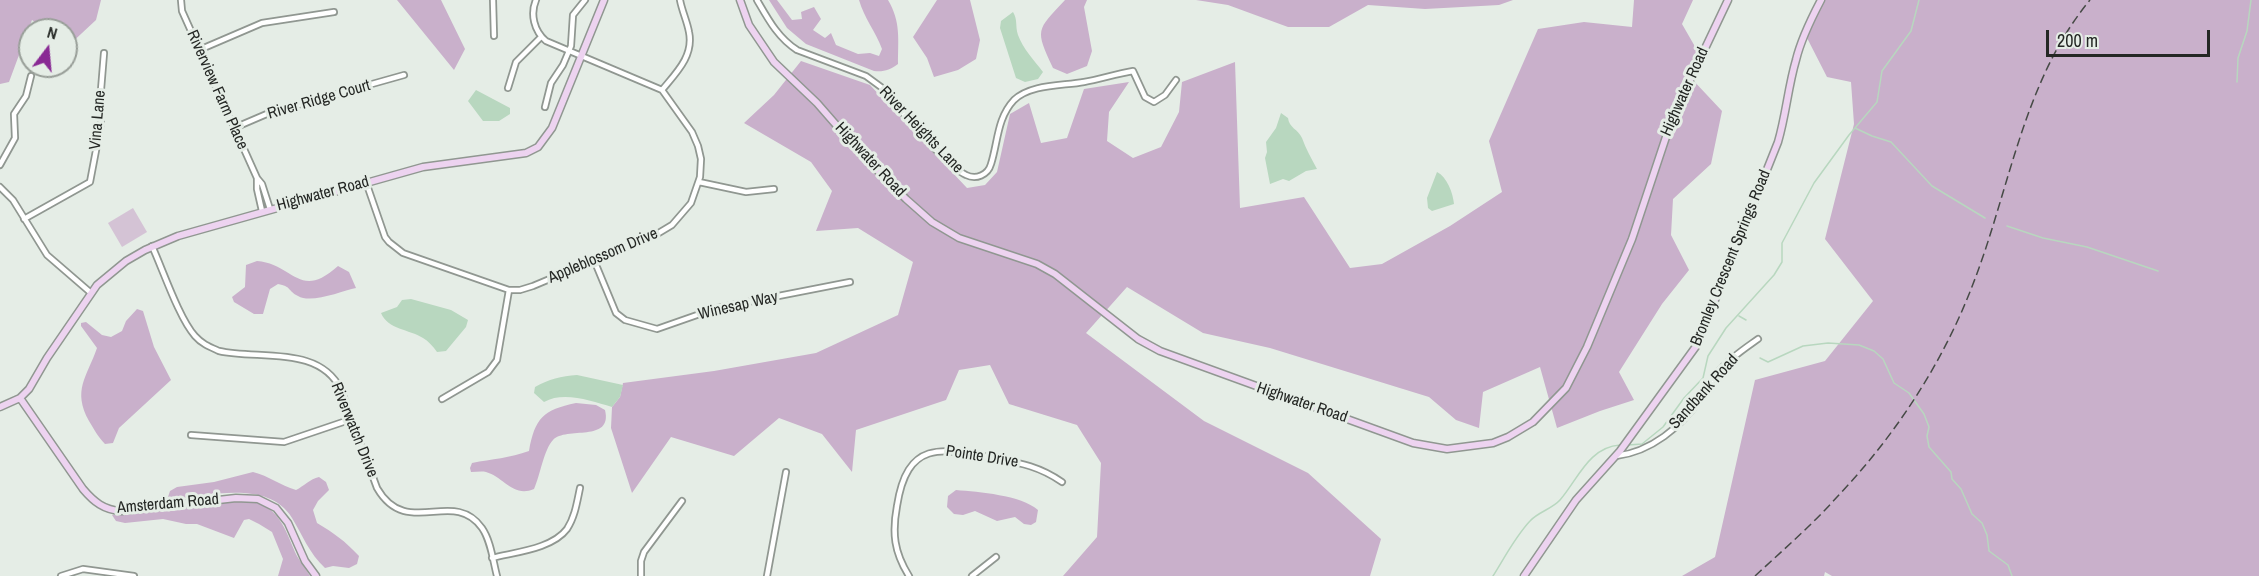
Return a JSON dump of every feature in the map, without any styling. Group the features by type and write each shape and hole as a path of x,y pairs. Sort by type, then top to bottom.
{"street":[{"name":"Riverview Farm Place","path":"181,0 182,11 199,50 257,178 262,184 266,210"},
{"path":"493,0 494,36"},
{"path":"536,0 533,11 534,19 541,37 551,44 662,90 686,58 690,48 689,31 680,0"},
{"path":"545,107 551,83 569,51 573,15 585,0"},
{"name":"Highwater Road","path":"20,398 29,389 91,293 114,270 152,246 178,236 366,182 446,162 510,156 531,151 552,128 604,0"},
{"name":"Highwater Road","path":"740,0 749,25 774,62 817,103 906,200 942,229 958,238 1037,264 1055,274 1138,339 1160,351 1413,443 1446,448 1484,445 1508,437 1527,427 1544,413 1566,388 1587,347 1632,239 1673,116 1728,0"},
{"name":"River Heights Lane","path":"757,0 787,44 870,78 881,87 944,158 962,174 971,177 981,176 989,169 1000,124 1005,112 1019,97 1038,89 1133,71 1145,97 1154,102 1165,95 1176,80"},
{"name":"Bromley Crescent Springs Road","path":"1524,576 1576,500 1618,454 1697,345 1774,152 1784,123 1796,59 1821,0"},
{"path":"199,50 262,23 334,12"},
{"path":"508,88 516,62 541,37"},
{"name":"Vina Lane","path":"24,219 90,182 101,124 100,102 104,53"},
{"name":"River Ridge Court","path":"234,128 268,113 404,75"},
{"path":"0,165 15,138 14,114 26,96 30,78"},
{"name":"Appleblossom Drive","path":"509,290 525,289 657,234 672,225 691,203 699,182 701,159 698,146 692,132 662,90"},
{"path":"366,182 386,237 396,248 417,258 509,290 497,360 488,372 442,399"},
{"path":"699,182 746,192 774,189"},
{"path":"0,187 13,200 47,255 91,293"},
{"name":"Riverwatch Drive","path":"152,246 186,322 202,343 225,353 305,360 319,365 336,380 377,488 388,503 401,511 413,514 450,510 467,515 481,526 488,540 497,576"},
{"name":"Winesap Way","path":"594,260 616,312 625,320 657,329 707,311 849,282"},
{"name":"Sandbank Road","path":"1618,454 1628,455 1645,448 1682,422 1721,369 1758,339"},
{"path":"0,407 20,398"},
{"name":"Amsterdam Road","path":"20,398 83,489 91,499 104,507 121,511 236,498 258,499 276,508 288,523 305,561 316,576"},
{"path":"190,435 284,442 352,419"},
{"name":"Pointe Drive","path":"909,576 900,562 896,549 894,525 902,482 912,465 924,456 946,450 974,454 1041,469 1062,482"},
{"path":"767,576 786,472"},
{"path":"492,558 546,543 558,537 572,520 580,488"},
{"path":"641,576 641,561 644,552 682,501"},
{"path":"972,576 996,557"},
{"path":"61,576 83,569 134,576"}],"shaded area":[{"path":"0,0 101,0 96,20 78,37 78,18 18,18 18,58 9,82 0,84"},
{"path":"397,0 441,0 465,49 454,70"},
{"path":"769,0 777,0 792,20 802,19 801,12 814,7 821,19 813,30 825,38 831,33 836,45 858,54 870,53 879,56 882,49 859,0 888,0 897,23 898,64 887,70 874,71 806,44 787,28"},
{"path":"937,0 970,0 980,40 976,59 958,70 934,77 927,58 913,37"},
{"path":"1065,0 1087,0 1084,7 1092,51 1087,66 1067,74 1053,68 1041,38 1041,31 1048,18"},
{"path":"1196,0 1513,0 1499,5 1425,9 1368,5 1329,27 1288,27 1228,5"},
{"path":"1634,0 1693,0 1682,24 1701,57 1691,78 1722,111 1711,164 1673,199 1671,235 1689,270 1662,304 1619,372 1634,400 1557,428 1540,367 1483,392 1479,428 1456,420 1429,397 1270,348 1203,333 1127,287 1086,333 1204,421 1308,473 1381,539 1370,576 1063,576 1097,537 1101,463 1077,425 1009,404 990,365 959,370 946,400 856,430 852,472 822,434 779,418 734,456 671,437 632,493 611,428 612,407 620,397 623,383 714,371 816,353 898,315 913,262 858,228 816,231 832,191 811,162 744,123 774,95 801,61 870,85 967,188 985,185 997,172 1010,114 1029,103 1041,143 1067,138 1084,89 1129,82 1109,112 1107,141 1133,158 1161,147 1179,112 1182,82 1235,62 1240,208 1304,197 1350,268 1382,264 1450,226 1502,192 1489,141 1538,29 1584,22 1632,27"},
{"path":"1821,0 2259,0 2259,576 1832,576 1825,572 1824,576 1682,576 1715,557 1755,380 1825,361 1873,301 1825,239 1854,124 1851,82 1827,77 1805,34"},
{"path":"1013,12 1020,40 1043,72 1038,79 1025,82 1016,78 1000,28 1001,21"},
{"path":"476,90 510,108 510,114 499,121 483,121 468,101"},
{"path":"1281,113 1288,118 1290,124 1300,135 1317,169 1306,171 1289,181 1283,179 1270,184 1265,158 1266,142 1276,128"},
{"path":"1437,172 1449,186 1454,204 1432,211 1428,208 1427,198"},
{"path":"133,208 147,232 122,247 108,223"},
{"path":"257,261 280,268 305,281 325,276 338,266 349,272 356,288 311,299 298,296 285,286 278,284 270,289 263,314 254,314 234,302 232,297 245,287 246,265"},
{"path":"411,299 451,310 468,320 466,327 446,351 437,352 423,338 394,326 384,319 381,313 397,307 402,300"},
{"path":"137,309 143,311 154,347 171,380 119,428 113,443 105,444 89,421 82,401 83,384 97,348 81,323 86,322 102,335 111,337 122,331 126,321"},
{"path":"577,375 623,385 620,397 612,407 569,397 544,402 534,393 535,387 545,382"},
{"path":"576,403 596,405 605,410 606,420 602,427 595,430 559,436 553,440 547,450 534,489 520,491 486,472 471,472 472,463 529,451 534,431 542,417 556,409"},
{"path":"253,472 296,490 319,477 326,482 329,490 313,510 317,523 359,556 357,564 349,568 333,566 325,568 310,550 292,518 281,506 268,498 236,493 170,500 168,497 170,491 177,487 214,482"},
{"path":"956,490 999,495 1031,505 1038,510 1036,522 1031,525 1024,524 1015,517 997,521 975,511 963,515 954,514 947,507 948,496"},
{"path":"232,501 261,504 276,515 310,576 278,576 283,559 272,532 249,519 244,520 234,538 197,524 163,519 125,523 116,521 112,515"}],"waterway":[{"path":"1628,445 1642,444 1663,427 1684,398 1703,378 1708,356 1726,328 1774,275 1782,262 1782,243 1814,183 1849,135 1877,102 1882,71 1911,31 1919,0"},
{"path":"2237,82 2238,58 2247,31 2251,0"},
{"path":"1855,128 1891,142 1932,186 1985,218"},
{"path":"2007,226 2043,238 2087,247 2158,271"},
{"path":"1739,316 1746,320"},
{"path":"1760,358 1768,362 1803,346 1828,343 1859,345 1874,351 1883,359 1894,383 1909,393 1924,414 1929,427 1927,436 1929,447 1951,472 1952,479 1961,489 1972,514 1982,523 1987,535 1989,551 2008,565 2012,576"},
{"path":"1493,576 1515,540 1530,521 1560,500 1585,465 1600,451 1620,445"}],"railway":[{"path":"1755,576 1818,518 1858,474 1898,424 1932,370 1973,284 2033,100 2067,32 2090,0"}]}
